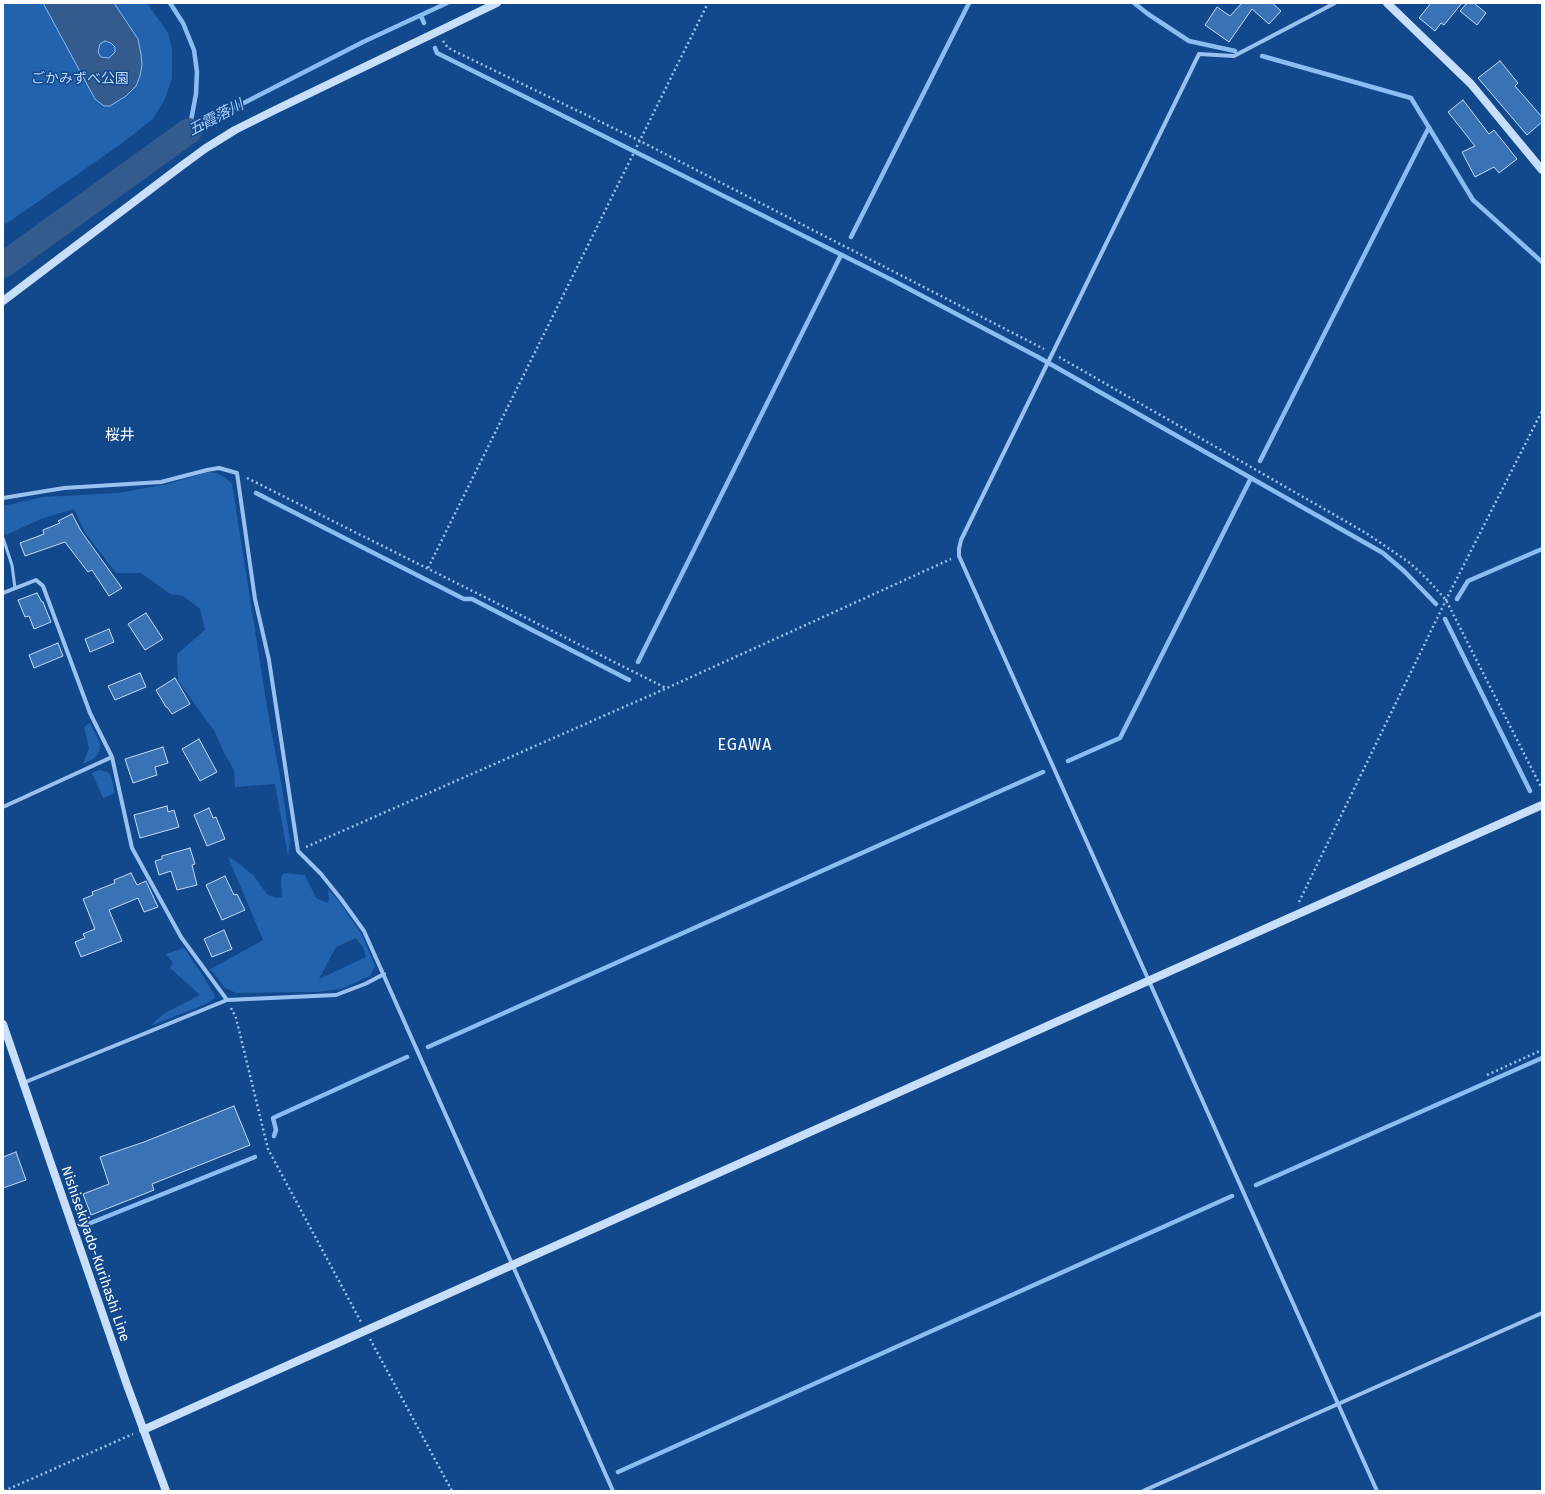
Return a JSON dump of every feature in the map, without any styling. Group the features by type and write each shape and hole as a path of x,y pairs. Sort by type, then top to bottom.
{"street":[{"path":"3,301 206,148 235,130 497,3"},
{"path":"1335,3 1234,56 1199,54 1046,370 961,540 959,556 1377,1491"},
{"path":"1387,3 1471,84 1542,170"},
{"path":"3,498 64,488 161,482 218,468 237,473 255,599 269,660 298,851 321,874 341,898 364,931 613,1491"},
{"path":"3,592 36,580 43,586 90,713 112,757 132,848 181,937 228,1000"},
{"path":"3,807 112,757"},
{"path":"143,1430 366,1332 1542,805"},
{"path":"23,1083 228,1000 336,995 365,984 384,974"},
{"name":"Nishisekiyado-Kurihashi Line","path":"3,1024 143,1430 166,1491"},
{"path":"1143,1491 1542,1313"}],"lane":[{"path":"3,538 12,565 15,588"}],"path":[{"path":"428,568 708,3"},
{"path":"437,32 448,48 640,141 1053,355 1366,533 1410,563 1446,600 1542,788"},
{"path":"1301,913 1299,902 1446,600 1542,411"},
{"path":"237,473 667,688"},
{"path":"298,851 667,688 959,556"},
{"path":"228,1000 236,1018 268,1149 452,1491"},
{"path":"1487,1075 1542,1050"},
{"path":"4,1491 143,1430"}],"green space":[{"name":"ごかみずべ公園","path":"3,3 147,3 168,33 172,49 172,78 165,99 153,119 121,144 3,226"},
{"path":"208,472 217,473 226,478 232,484 290,841 288,857 275,784 235,787 234,770 224,753 215,732 178,681 177,654 205,630 200,609 183,596 170,594 141,573 116,573 85,533 74,509 41,519 6,535 3,533 3,506 43,497 119,493 167,484"},
{"path":"90,723 100,743 100,749 93,759 83,764 89,748 84,727"},
{"path":"99,770 108,772 111,776 115,793 103,798 92,773"},
{"path":"228,857 237,862 253,875 268,895 277,898 282,897 281,877 284,873 305,875 316,898 328,903 328,889 338,900 362,935 375,966 370,976 341,989 317,992 236,993 225,988 213,972 209,970 263,940","holes":["356,938 363,947 366,957 319,979 336,947"]},
{"path":"184,948 214,994 215,998 206,1004 150,1026 165,1013 200,995 170,968 173,963 166,954"}],"shaded area":[{"path":"43,3 114,3 138,39 142,65 136,86 126,96 110,106 104,106 95,99","holes":["105,41 111,43 115,47 115,52 109,58 101,57 98,52 100,44"]}],"building":[{"path":"1242,3 1272,3 1281,11 1269,24 1252,9 1229,42 1205,25 1217,7 1230,16"},
{"path":"1431,3 1462,3 1444,25 1441,23 1435,31 1419,18"},
{"path":"1467,3 1474,3 1486,13 1477,25 1460,11"},
{"path":"1500,61 1518,83 1515,86 1542,117 1542,122 1527,135 1478,78"},
{"path":"1463,100 1489,134 1494,130 1517,159 1499,173 1494,167 1475,177 1462,152 1475,146 1448,112"},
{"path":"72,514 81,531 122,588 109,596 92,570 88,572 65,542 25,556 20,543 44,534 43,530 60,523 58,521"},
{"path":"37,593 43,602 51,622 34,629 29,616 25,617 18,600"},
{"path":"146,613 163,639 145,650 128,624"},
{"path":"109,629 114,642 90,652 85,639"},
{"path":"58,643 63,656 34,668 29,655"},
{"path":"140,673 146,687 115,700 108,686"},
{"path":"175,678 190,704 172,714 156,690"},
{"path":"199,739 217,772 200,781 182,749"},
{"path":"163,747 168,763 155,767 157,775 133,783 125,759"},
{"path":"167,806 168,812 174,810 179,827 140,838 134,815"},
{"path":"209,808 213,818 216,817 225,839 207,846 194,815"},
{"path":"190,848 195,864 192,865 197,885 177,890 171,871 159,875 155,861 162,859 162,856"},
{"path":"131,873 137,885 146,881 158,907 144,912 138,898 109,910 122,941 81,957 75,942 85,938 83,934 95,929 83,899 93,895 92,892 115,883 114,880"},
{"path":"225,876 234,895 237,894 245,910 222,920 206,885"},
{"path":"224,930 232,949 212,957 204,939"},
{"path":"234,1106 250,1145 152,1184 154,1190 91,1215 83,1194 109,1184 100,1157 144,1142"},
{"path":"16,1152 26,1180 3,1188 3,1157"}],"waterway":[{"path":"170,3 183,23 194,50 197,72 196,94 189,131"},
{"name":"五霞落川","path":"189,131 363,42 447,3"},
{"path":"851,237 969,3"},
{"path":"1134,3 1189,41 1235,51"},
{"path":"421,16 424,23"},
{"path":"435,48 437,53 892,280 1038,357 1383,553 1404,571 1436,604"},
{"path":"1262,56 1411,98 1473,200 1542,262"},
{"path":"1260,461 1429,127"},
{"name":"五霞落川","path":"3,265 189,131"},
{"path":"638,662 841,255"},
{"path":"1068,761 1120,738 1251,478"},
{"path":"256,493 464,599 472,599 629,680"},
{"path":"1457,599 1468,581 1542,549"},
{"path":"1445,619 1530,791"},
{"path":"428,1047 1043,772"},
{"path":"274,1136 276,1130 273,1118 407,1057"},
{"path":"1256,1185 1542,1058"},
{"path":"88,1224 255,1157"},
{"path":"618,1472 1232,1196"}],"district":[{"name":"桜井","path":"120,436"},
{"name":"EGAWA","path":"745,746"}]}
